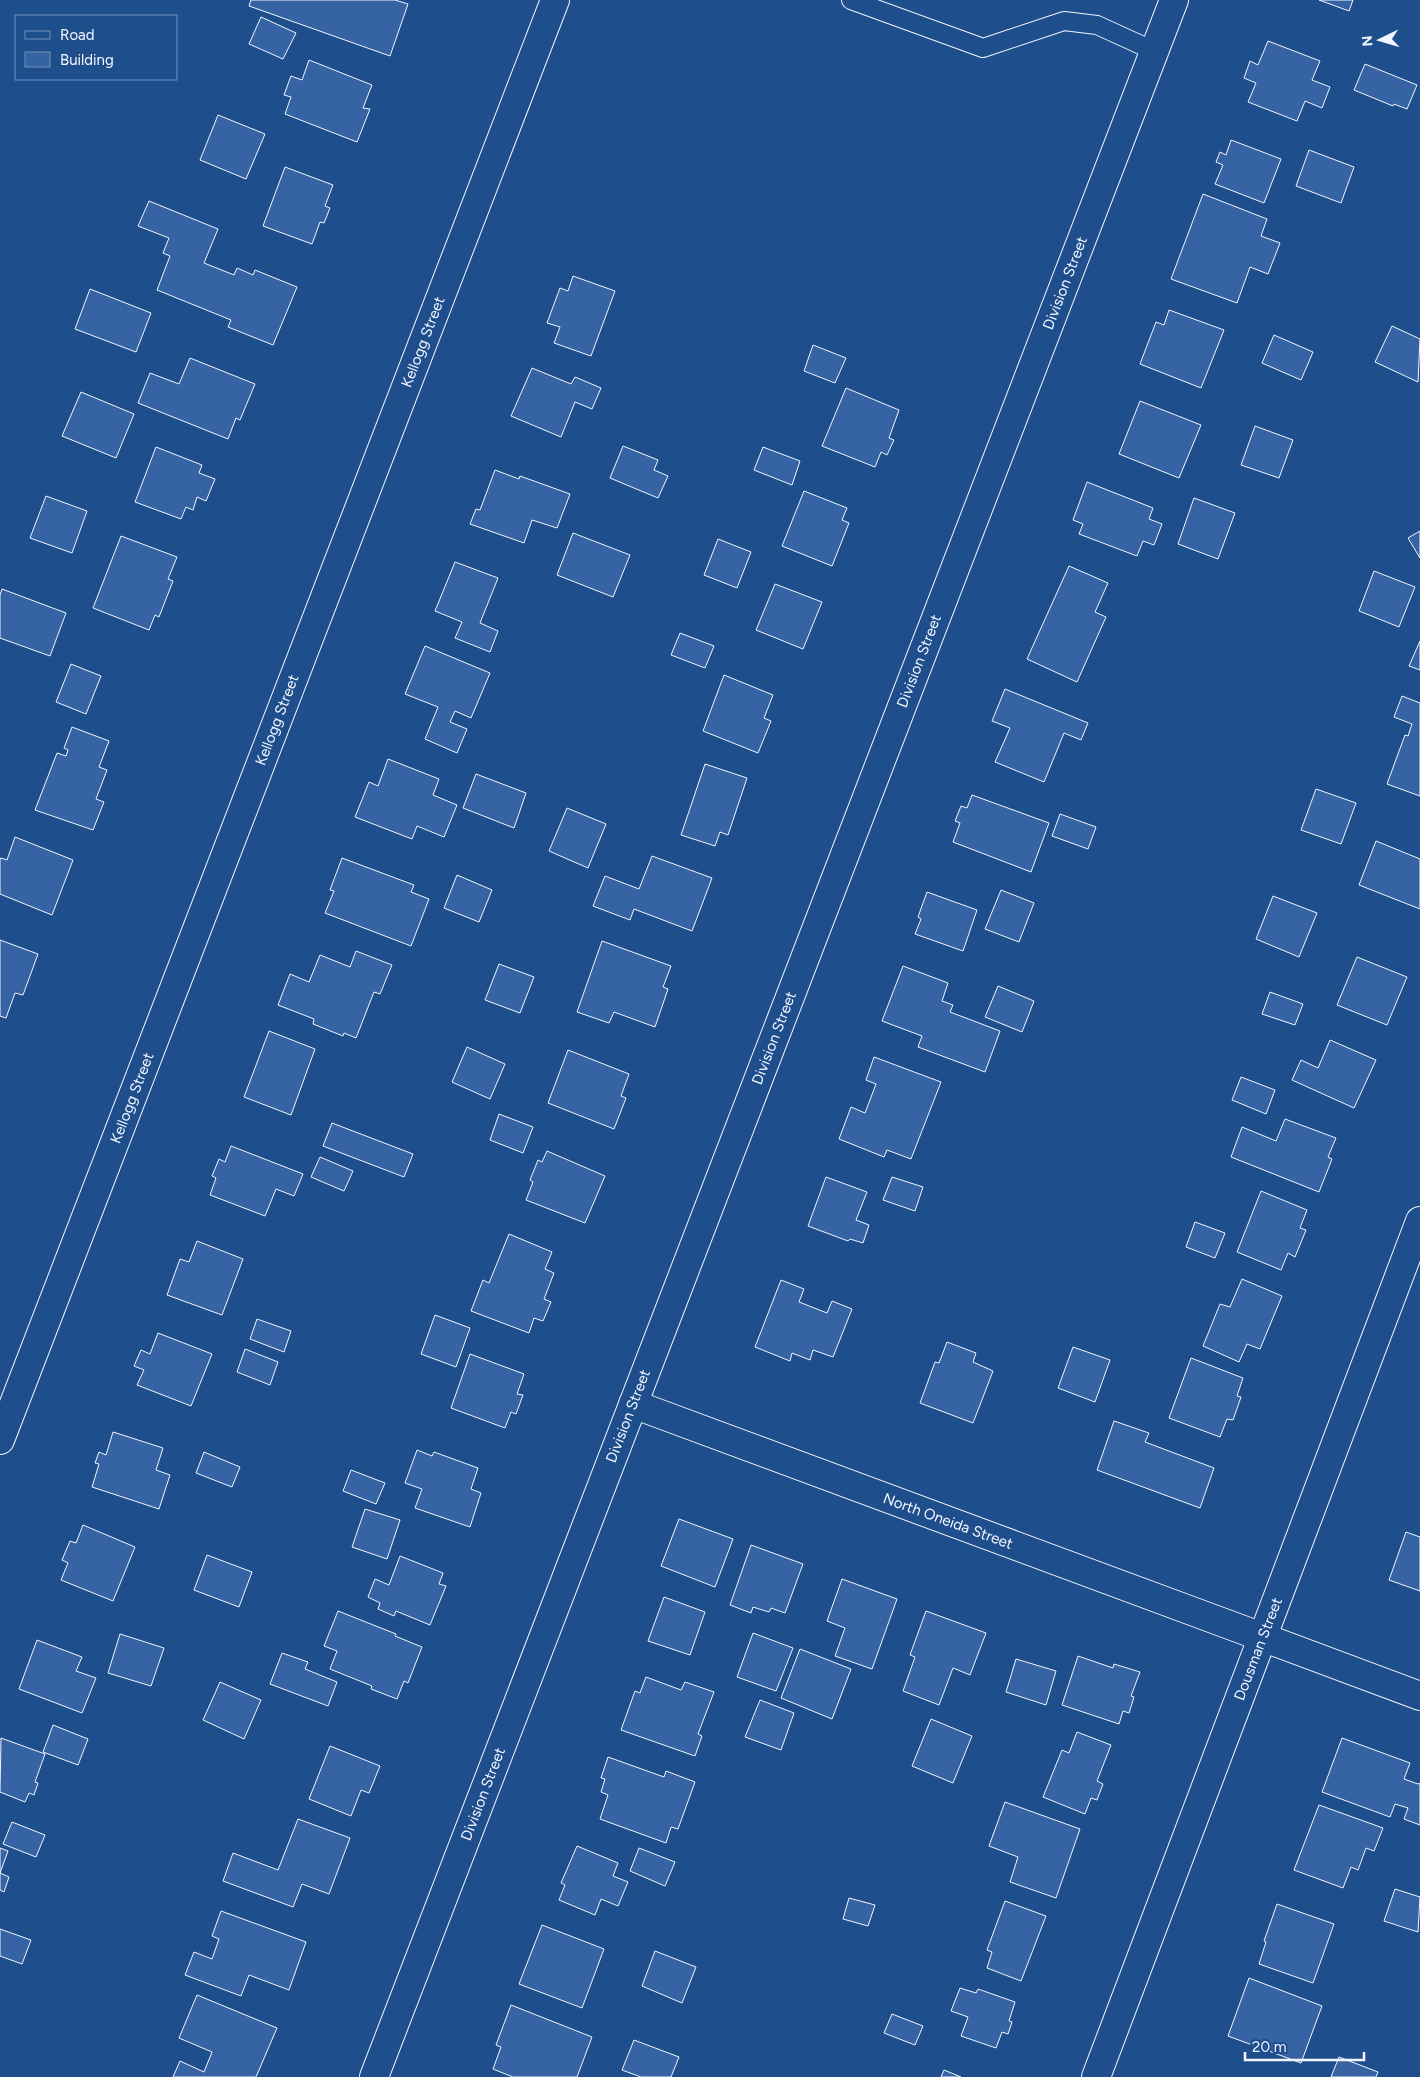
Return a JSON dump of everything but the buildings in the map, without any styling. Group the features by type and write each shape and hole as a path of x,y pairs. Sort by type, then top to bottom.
{"street":[{"name":"Kellogg Street","path":"0,1440 555,0"},
{"name":"Division Street","path":"374,2077 1174,0"},
{"name":"Dousman Street","path":"1096,2077 1420,1220"},
{"name":"North Oneida Street","path":"633,1404 1420,1696"}],"lane":[{"path":"851,0 984,48 1064,21 1096,25 1154,51"}]}
